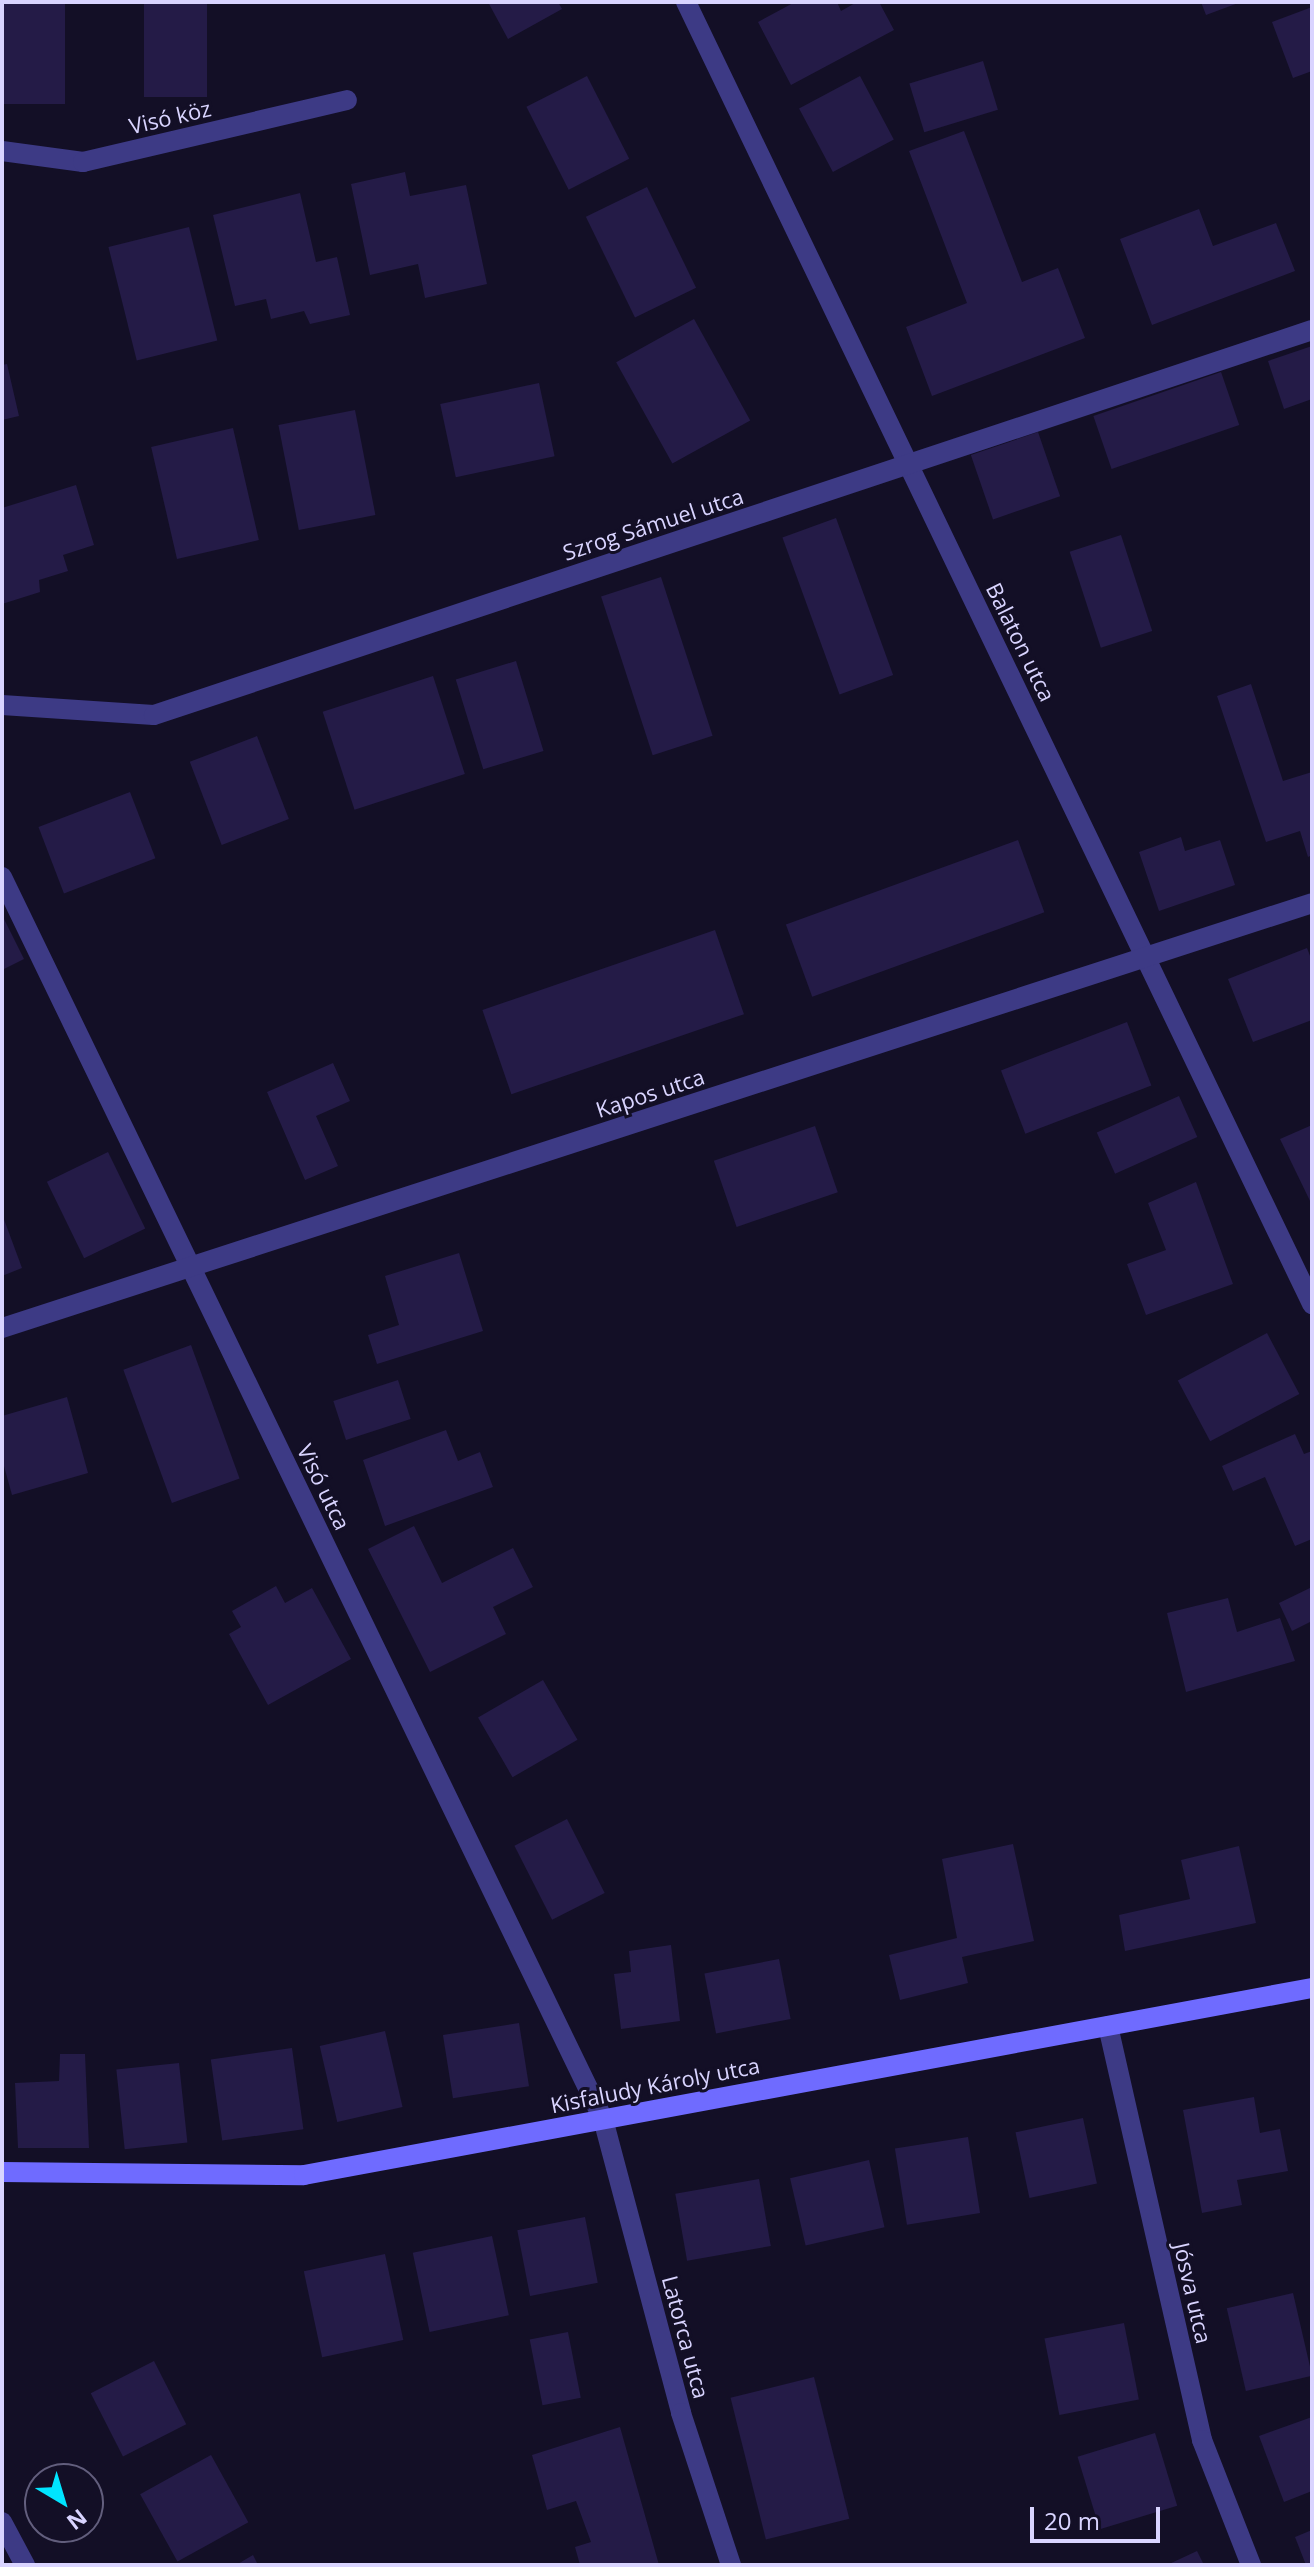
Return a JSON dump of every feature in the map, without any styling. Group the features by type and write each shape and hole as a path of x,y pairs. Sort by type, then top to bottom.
{"main road":[{"name":"Kisfaludy Károly utca","path":"2,2172 304,2175 1312,1988"}],"street":[{"name":"Balaton utca","path":"686,2 1312,1304"},
{"name":"Visó köz","path":"2,151 83,162 347,100"},
{"name":"Szrog Sámuel utca","path":"2,705 154,715 1312,330"},
{"name":"Visó utca","path":"2,877 603,2119"},
{"name":"Kapos utca","path":"2,1328 1312,903"},
{"name":"Jósva utca","path":"1108,2026 1202,2440 1251,2565"},
{"name":"Latorca utca","path":"603,2119 681,2413 731,2565"},
{"path":"2,2522 25,2565"}],"building":[{"path":"2,2 65,2 65,104 2,104"},
{"path":"144,2 207,2 207,97 144,97"},
{"path":"488,2 558,2 562,9 508,39"},
{"path":"795,2 837,2 841,11 857,2 879,2 894,30 791,85 758,22"},
{"path":"1201,2 1241,2 1206,15"},
{"path":"1312,7 1312,71 1293,78 1272,22"},
{"path":"983,61 998,110 924,132 909,84"},
{"path":"587,76 629,159 569,190 526,107"},
{"path":"860,76 894,140 833,172 799,108"},
{"path":"964,131 1022,282 1058,268 1085,338 932,396 906,327 967,303 909,151"},
{"path":"405,172 410,196 466,185 487,284 425,298 418,264 370,275 351,184"},
{"path":"647,187 696,288 635,317 586,217"},
{"path":"300,193 316,262 337,257 350,315 310,324 304,311 271,319 266,299 235,306 213,215"},
{"path":"1199,209 1213,246 1276,223 1295,271 1152,325 1120,239"},
{"path":"189,227 217,341 137,361 108,247"},
{"path":"694,319 750,420 672,464 616,362"},
{"path":"1312,346 1312,399 1284,409 1268,361"},
{"path":"7,364 19,416 2,420 2,365"},
{"path":"1221,372 1239,425 1112,469 1093,416"},
{"path":"539,383 555,456 456,477 440,404"},
{"path":"355,410 375,515 299,530 278,425"},
{"path":"233,428 259,540 177,559 151,447"},
{"path":"1038,432 1060,496 993,519 971,455"},
{"path":"76,485 94,545 63,555 68,571 39,580 40,592 2,604 2,508"},
{"path":"836,518 893,675 840,694 782,537"},
{"path":"1121,535 1152,631 1101,648 1070,552"},
{"path":"661,577 713,736 653,755 601,596"},
{"path":"516,661 543,751 483,769 456,679"},
{"path":"433,676 465,774 355,810 323,712"},
{"path":"1251,684 1283,781 1312,772 1312,855 1308,857 1300,831 1266,842 1217,696"},
{"path":"257,736 289,819 222,845 190,762"},
{"path":"130,792 155,858 64,893 39,827"},
{"path":"1181,837 1185,851 1220,840 1235,885 1159,911 1139,852"},
{"path":"1018,840 1044,912 812,997 786,924"},
{"path":"2,915 24,959 2,970"},
{"path":"715,930 744,1014 511,1094 482,1010"},
{"path":"1307,948 1312,961 1312,1020 1253,1042 1228,979"},
{"path":"1127,1022 1151,1085 1025,1134 1001,1070"},
{"path":"333,1063 350,1101 316,1116 338,1166 305,1180 267,1092"},
{"path":"1179,1096 1197,1137 1115,1174 1097,1133"},
{"path":"1312,1125 1312,1205 1280,1139"},
{"path":"815,1126 838,1192 737,1227 714,1161"},
{"path":"108,1152 145,1228 84,1258 47,1182"},
{"path":"1196,1182 1233,1284 1146,1315 1127,1264 1166,1250 1148,1203"},
{"path":"2,1214 22,1268 2,1276"},
{"path":"459,1253 483,1331 377,1364 368,1335 399,1325 385,1276"},
{"path":"1267,1333 1299,1394 1210,1441 1178,1380"},
{"path":"191,1345 240,1478 172,1503 123,1370"},
{"path":"398,1380 411,1419 346,1440 333,1401"},
{"path":"67,1397 88,1473 12,1495 2,1459 2,1416"},
{"path":"446,1430 458,1461 480,1452 493,1487 385,1526 363,1460"},
{"path":"1295,1434 1304,1454 1312,1451 1312,1539 1295,1546 1265,1477 1233,1491 1222,1466"},
{"path":"414,1526 442,1583 513,1548 533,1587 493,1607 506,1634 430,1672 368,1549"},
{"path":"276,1586 285,1603 312,1588 351,1659 268,1705 229,1634 241,1627 232,1611"},
{"path":"1312,1587 1312,1621 1292,1631 1279,1603"},
{"path":"1228,1598 1237,1632 1280,1618 1295,1661 1186,1692 1167,1613"},
{"path":"543,1680 578,1740 513,1777 478,1717"},
{"path":"567,1819 605,1893 552,1920 514,1846"},
{"path":"1013,1844 1034,1941 962,1957 968,1983 900,2000 889,1955 957,1938 942,1859"},
{"path":"1239,1846 1256,1923 1125,1951 1119,1915 1190,1899 1181,1860"},
{"path":"671,1945 680,2021 621,2029 614,1974 631,1972 629,1951"},
{"path":"779,1959 791,2019 716,2033 704,1974"},
{"path":"519,2023 529,2086 453,2098 443,2035"},
{"path":"385,2031 403,2107 337,2122 320,2046"},
{"path":"292,2048 303,2129 222,2141 211,2059"},
{"path":"60,2054 85,2054 89,2148 18,2148 15,2083 59,2081"},
{"path":"179,2063 187,2143 125,2149 116,2070"},
{"path":"1254,2097 1260,2133 1280,2129 1288,2171 1237,2180 1242,2205 1202,2213 1183,2110"},
{"path":"1083,2118 1097,2184 1029,2198 1016,2132"},
{"path":"968,2137 980,2213 907,2225 895,2149"},
{"path":"869,2160 885,2227 806,2245 790,2178"},
{"path":"759,2179 771,2246 687,2261 675,2194"},
{"path":"585,2217 598,2283 530,2296 517,2230"},
{"path":"492,2236 509,2315 430,2332 413,2253"},
{"path":"385,2254 403,2340 322,2357 304,2271"},
{"path":"1293,2293 1312,2376 1246,2391 1227,2308"},
{"path":"1124,2323 1139,2400 1059,2415 1044,2338"},
{"path":"568,2332 581,2398 543,2405 530,2339"},
{"path":"154,2361 186,2424 123,2456 91,2393"},
{"path":"814,2377 849,2519 766,2539 731,2398"},
{"path":"1312,2417 1312,2491 1284,2502 1259,2436"},
{"path":"620,2427 659,2565 580,2565 575,2547 591,2542 576,2501 547,2510 532,2455"},
{"path":"1155,2433 1177,2506 1100,2529 1078,2457"},
{"path":"211,2455 248,2522 177,2562 140,2494"},
{"path":"1312,2530 1312,2565 1306,2565 1295,2537"},
{"path":"1197,2551 1204,2565 1167,2565"},
{"path":"253,2555 258,2565 236,2565"}]}
